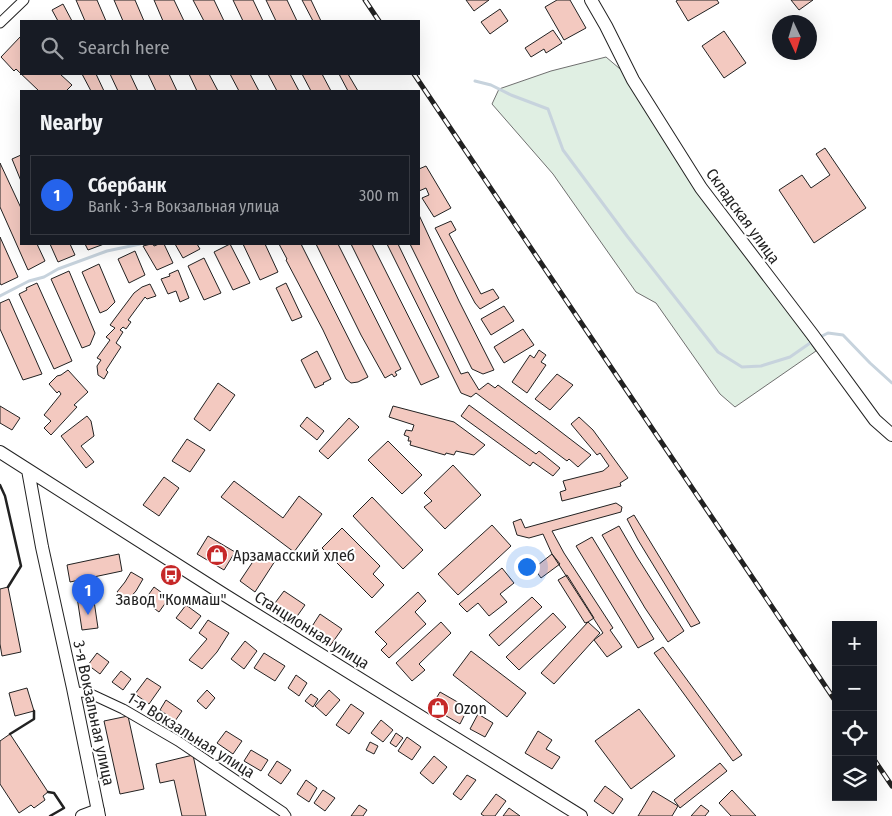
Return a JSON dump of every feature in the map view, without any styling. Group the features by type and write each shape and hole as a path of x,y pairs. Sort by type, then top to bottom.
{"street":[{"path":"0,23 24,0"},
{"name":"Складская улица","path":"591,0 634,80 701,188 875,420 892,435"},
{"name":"Станционная улица","path":"0,452 223,594 581,816"},
{"name":"3-я Вокзальная улица","path":"28,470 42,547 98,813"},
{"name":"1-я Вокзальная улица","path":"74,693 83,692 93,695 139,718 178,741 283,812 286,816"},
{"path":"82,816 98,813"}],"green space":[{"path":"606,57 633,80 816,351 735,407 720,394 656,303 636,292 553,174 492,104 499,89 551,71"}],"building":[{"path":"76,0 97,0 106,20 85,20"},
{"path":"114,0 135,0 144,20 123,20"},
{"path":"154,0 174,0 184,20 163,20"},
{"path":"193,0 214,0 224,20 203,20"},
{"path":"233,0 253,0 263,20 243,20"},
{"path":"266,0 287,0 297,20 276,20"},
{"path":"302,0 311,0 321,20 312,20"},
{"path":"466,0 489,0 474,11"},
{"path":"557,0 570,0 586,28 564,40 545,7"},
{"path":"717,0 719,3 688,21 676,1"},
{"path":"791,0 813,0 799,10"},
{"path":"63,4 71,20 57,20 52,10"},
{"path":"500,9 508,21 490,34 481,22"},
{"path":"553,30 562,43 546,53 544,49 531,57 525,48"},
{"path":"724,31 746,63 724,78 702,46"},
{"path":"20,37 20,73 16,69 14,71 1,57"},
{"path":"22,75 61,75 72,85 67,90 38,90"},
{"path":"83,75 96,75 104,90 90,90"},
{"path":"110,75 130,75 138,90 118,90"},
{"path":"148,75 169,75 177,90 156,90"},
{"path":"189,75 210,75 217,90 197,90"},
{"path":"231,75 251,75 258,90 238,90"},
{"path":"269,75 291,75 298,90 276,90"},
{"path":"303,75 323,75 330,90 310,90"},
{"path":"340,75 349,75 357,90 347,90"},
{"path":"825,148 866,208 814,243 779,190 802,175 811,188 830,175 816,154"},
{"path":"20,155 20,179 12,159"},
{"path":"0,163 20,206 20,245 37,245 45,261 28,270 0,207"},
{"path":"426,166 451,208 434,217 422,198 429,195 426,188 420,191 420,169"},
{"path":"420,217 494,370 483,374 472,369 410,245 420,245"},
{"path":"451,221 456,230 449,234 481,294 493,289 499,298 480,309 435,228"},
{"path":"0,237 18,277 1,285 0,283"},
{"path":"50,245 70,245 75,255 58,262"},
{"path":"86,245 101,245 88,250"},
{"path":"164,245 173,263 157,270 143,246"},
{"path":"176,245 198,245 200,249 183,258"},
{"path":"231,245 250,283 233,290 214,252"},
{"path":"243,245 265,245 278,272 260,280"},
{"path":"280,245 302,245 368,377 351,383 346,379"},
{"path":"316,245 339,245 401,369 395,372 397,375 394,377 392,374 385,378 361,335"},
{"path":"351,245 373,245 439,377 421,385"},
{"path":"387,245 398,245 461,374 468,372 479,390 488,383 495,388 498,385 591,455 578,467 569,459 567,461 476,393 471,397 461,393"},
{"path":"135,251 145,275 129,283 118,259"},
{"path":"204,258 221,293 204,300 188,266"},
{"path":"99,264 115,302 107,310 100,313 82,272"},
{"path":"178,270 189,298 180,302 176,291 168,294 161,279 170,276 169,274"},
{"path":"69,271 95,333 90,345 82,348 51,279"},
{"path":"37,283 72,361 54,369 19,294"},
{"path":"286,283 302,317 292,321 276,288"},
{"path":"150,284 156,296 147,299 145,297 128,320 131,322 126,329 123,327 120,330 123,332 116,343 121,347 106,370 108,372 104,379 98,375 97,366 101,360 97,358 110,340 106,337 115,328 110,325 134,293"},
{"path":"9,299 42,374 23,380 0,329 0,303"},
{"path":"504,306 514,321 491,335 481,319"},
{"path":"523,329 534,345 504,363 494,347"},
{"path":"539,350 546,355 541,362 546,365 527,393 512,382 530,355 534,358"},
{"path":"317,351 331,379 315,388 301,360"},
{"path":"68,370 88,392 74,405 77,407 51,435 44,428 51,421 44,415 61,394 59,391 57,393 49,384 57,376"},
{"path":"557,374 573,385 550,410 535,399"},
{"path":"218,383 235,395 210,431 194,419"},
{"path":"469,405 536,454 539,451 560,468 553,476 533,462 530,466 461,416"},
{"path":"0,406 20,418 12,430 0,423"},
{"path":"393,406 454,422 485,445 474,455 456,451 454,455 446,453 445,455 410,445 409,437 404,435 406,430 412,431 414,425 389,417"},
{"path":"87,416 91,421 94,436 81,446 94,462 86,468 61,436"},
{"path":"307,417 324,431 317,440 300,426"},
{"path":"579,417 593,430 628,478 620,483 621,486 562,501 560,492 566,490 563,481 603,471 609,466 600,453 597,455 571,424"},
{"path":"349,418 359,427 328,459 319,451"},
{"path":"187,439 205,450 190,472 172,461"},
{"path":"388,441 422,475 402,494 368,460"},
{"path":"453,465 481,495 445,529 424,507 432,501 424,493"},
{"path":"164,477 179,488 159,516 143,505"},
{"path":"234,481 283,518 299,496 322,514 294,552 221,497"},
{"path":"372,497 423,550 403,569 353,516"},
{"path":"616,503 622,507 621,512 552,531 564,553 613,628 610,630 622,647 607,657 594,640 603,633 552,554 543,534 529,538 517,535 513,522 521,519 525,528"},
{"path":"634,515 700,623 691,627 627,519"},
{"path":"492,525 511,546 458,595 438,574"},
{"path":"619,526 684,631 668,642 645,608 602,535"},
{"path":"342,528 380,566 373,574 384,585 372,598 322,548"},
{"path":"208,536 235,552 224,570 197,554"},
{"path":"592,537 654,639 638,648 576,546"},
{"path":"260,551 275,561 255,592 240,581"},
{"path":"119,554 122,571 70,582 67,565"},
{"path":"552,554 560,564 541,578 534,568"},
{"path":"502,568 514,583 500,594 507,602 489,616 478,603 467,612 459,604"},
{"path":"131,572 143,579 127,601 117,592"},
{"path":"567,575 594,618 588,622 585,623 558,580"},
{"path":"8,587 21,652 2,656 0,644 0,589"},
{"path":"154,587 169,598 159,612 144,601"},
{"path":"284,591 305,605 293,622 272,607"},
{"path":"418,592 426,601 415,612 426,624 389,658 381,650 387,644 375,632"},
{"path":"93,594 98,628 82,630 77,597"},
{"path":"532,597 542,607 499,646 489,635"},
{"path":"186,605 201,616 191,629 176,618"},
{"path":"553,613 566,627 519,670 506,657"},
{"path":"320,614 342,629 330,646 309,631"},
{"path":"208,620 229,633 217,652 202,669 189,660 207,639 199,633"},
{"path":"441,622 451,633 419,664 425,670 412,681 396,663"},
{"path":"588,622 600,633 554,684 541,673"},
{"path":"245,641 257,651 244,669 231,659"},
{"path":"663,647 742,755 733,761 654,653"},
{"path":"471,651 526,693 507,717 453,675"},
{"path":"97,653 109,662 100,674 88,665"},
{"path":"264,653 285,666 275,681 254,668"},
{"path":"121,671 131,679 123,690 112,682"},
{"path":"296,675 307,683 299,696 288,688"},
{"path":"147,678 161,687 149,704 135,694"},
{"path":"27,688 34,711 15,716 9,693"},
{"path":"207,690 215,698 206,709 197,701"},
{"path":"329,690 340,700 326,716 315,706"},
{"path":"440,692 468,708 460,724 431,707"},
{"path":"311,694 318,699 313,707 305,701"},
{"path":"166,700 182,711 175,721 160,710"},
{"path":"351,704 364,713 349,734 336,725"},
{"path":"639,709 675,756 631,789 595,741"},
{"path":"478,714 493,723 485,737 470,729"},
{"path":"128,716 144,789 120,794 104,721"},
{"path":"381,720 393,730 383,742 371,733"},
{"path":"226,731 242,741 233,754 217,743"},
{"path":"538,731 552,740 546,749 560,757 552,769 525,753"},
{"path":"396,733 403,738 396,747 390,743"},
{"path":"10,734 48,792 43,796 45,800 34,808 31,805 19,813 0,784 0,741"},
{"path":"407,737 421,747 412,760 398,751"},
{"path":"370,742 378,746 374,754 366,750"},
{"path":"251,750 268,760 261,771 244,761"},
{"path":"193,755 206,816 182,816 174,780 160,783 156,764"},
{"path":"434,756 447,767 433,784 420,773"},
{"path":"277,761 291,770 281,784 268,775"},
{"path":"720,763 727,771 680,808 674,800"},
{"path":"467,775 476,780 461,800 453,794"},
{"path":"306,780 317,788 309,802 297,794"},
{"path":"605,786 623,799 613,814 594,801"},
{"path":"323,790 335,798 325,811 314,803"},
{"path":"732,790 756,816 731,816 719,803"},
{"path":"653,791 678,806 672,816 638,816"},
{"path":"496,794 506,801 495,816 484,816 481,814"},
{"path":"359,805 367,810 363,816 351,816"},
{"path":"701,805 709,811 705,816 691,816"},
{"path":"509,808 520,816 503,816"}],"waterway":[{"path":"475,81 491,85 548,109 563,150 627,236 718,352 742,367 761,366 790,357 813,341"},
{"path":"0,296 58,269 107,251 135,245"},
{"path":"818,338 828,333 843,335 892,383"}],"railway":[{"path":"365,0 378,20"},
{"path":"415,75 832,696"},
{"path":"877,764 892,786"}],"wall":[{"path":"0,485 5,496 21,566 8,587"},
{"path":"10,734 34,719 34,711"},
{"path":"48,792 54,793 64,808 50,816"}],"place":[{"name":"Арзамасский хлеб","path":"217,555"},
{"name":"Завод \"Коммаш\"","path":"171,575"},
{"name":"Сбербанк","path":"88,615"},
{"name":"Ozon","path":"438,708"}]}
